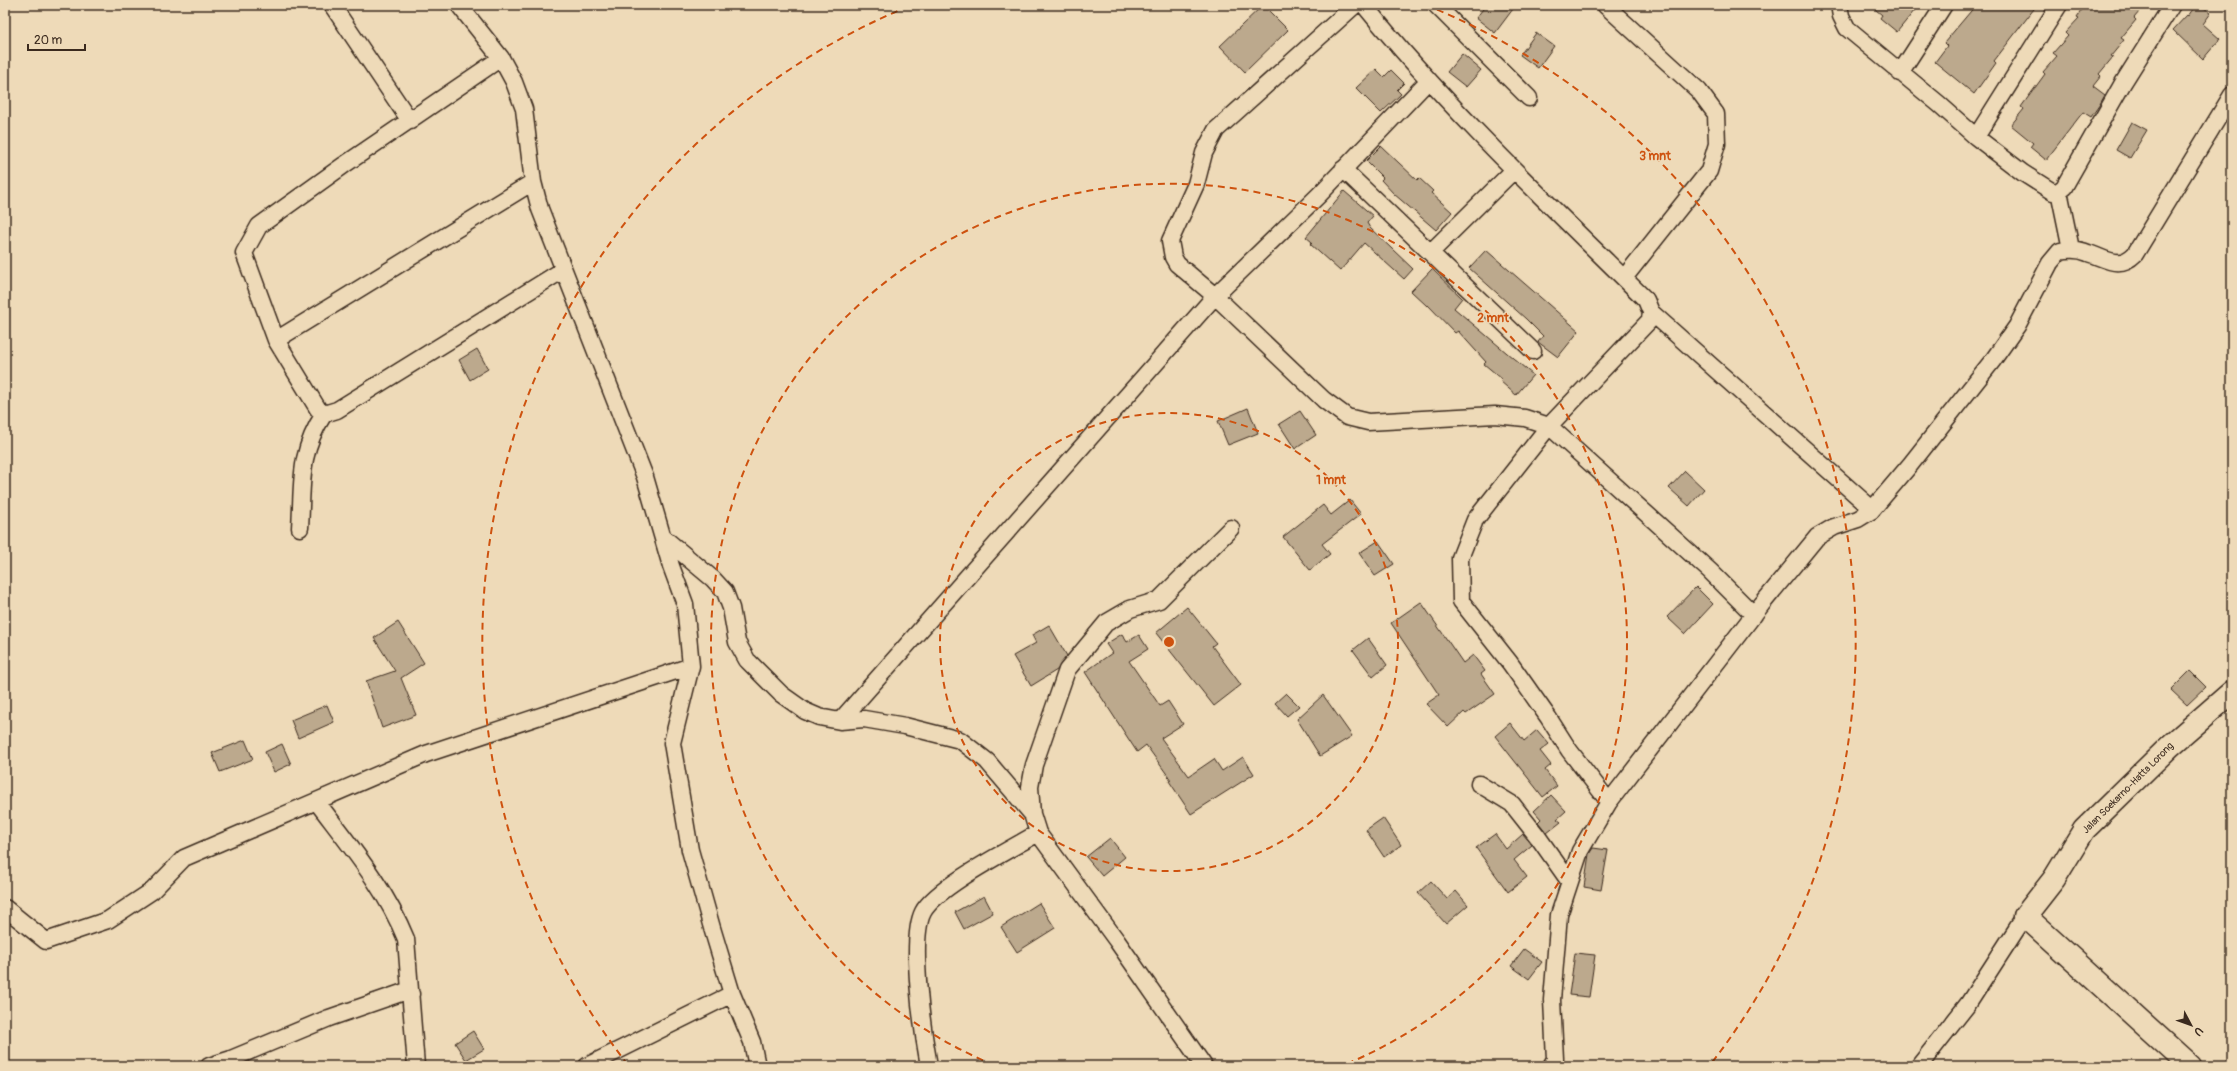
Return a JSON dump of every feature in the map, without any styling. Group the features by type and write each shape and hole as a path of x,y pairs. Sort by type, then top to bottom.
{"street":[{"path":"332,5 410,121"},
{"path":"459,5 501,58 514,82 524,109 533,182 540,209 645,477 671,566 685,604 691,666 672,743 690,850 732,994 752,1042 757,1066"},
{"path":"1355,5 1216,130 1204,153 1196,184 1170,241 1172,257 1177,264 1215,296 1324,400 1347,418 1380,422 1495,415 1525,418 1549,426 1710,571 1754,615"},
{"path":"1364,5 1428,81 1514,170 1646,300 1651,312 1872,509"},
{"path":"1436,5 1529,98"},
{"path":"1605,5 1699,91 1716,114 1717,144 1709,171 1624,278"},
{"path":"1839,5 1841,16 1847,28 1900,73 1939,104 1976,137 2046,189 2053,192 2059,191"},
{"path":"1900,73 1944,5"},
{"path":"1976,137 2059,5"},
{"path":"2071,249 2059,191 2078,163 2123,83 2172,5"},
{"path":"324,414 318,409 276,340 244,254 253,236 266,222 344,165 501,58"},
{"path":"840,721 1215,296 1343,169 1428,81"},
{"path":"1551,1066 1555,1059 1556,1046 1552,1000 1559,915 1580,851 1609,802 1754,615 1817,537 1834,526 1858,519 1872,509 1993,360 2017,326 2050,263 2060,251 2071,249 2087,252 2118,263 2127,262 2135,254 2232,95"},
{"path":"1343,169 1533,351"},
{"path":"1431,252 1514,170"},
{"path":"276,340 533,182"},
{"path":"300,528 305,451 314,430 324,414 336,410 564,270"},
{"path":"1609,802 1569,750 1510,663 1461,601 1460,558 1475,520 1549,426 1650,320 1651,312"},
{"path":"1204,1066 1117,941 1038,833 1032,814 1030,787 1034,766 1068,670 1106,623 1130,609 1159,600 1231,528"},
{"path":"664,538 713,579 725,592 731,608 737,642 747,660 761,675 805,711 819,717 840,721 864,719 905,726 960,740 987,761 1017,799 1032,814"},
{"path":"5,908 46,941 78,931 108,920 152,891 184,858 426,754 691,666"},
{"name":"Jalan Soekarno-Hatta Lorong","path":"2025,916 2054,879 2084,830 2170,746 2232,692"},
{"path":"1479,784 1512,804 1534,831 1569,881"},
{"path":"317,802 371,872 399,922 406,939 416,1066"},
{"path":"929,1066 916,960 922,912 939,893 1038,833"},
{"path":"1919,1066 1968,1004 2025,916 2190,1066"},
{"path":"209,1066 231,1059 329,1018 404,992 411,994"},
{"path":"587,1066 732,994"}],"building":[{"path":"1263,5 1288,30 1245,72 1220,46"},
{"path":"1486,5 1516,5 1495,33 1476,18"},
{"path":"1870,5 1919,5 1897,32 1880,18 1882,15"},
{"path":"1976,5 2037,5 1994,61 1996,63 1974,94 1935,62 1947,46 1944,43"},
{"path":"2085,5 2145,5 2134,18 2136,20 2121,38 2124,40 2111,56 2113,57 2099,74 2101,76 2093,86 2105,95 2100,104 2091,117 2083,112 2046,160 2030,147 2033,143 2011,125 2024,109 2021,107 2045,74 2043,72 2057,56 2053,53 2068,36 2065,33 2079,18 2077,17"},
{"path":"2196,5 2200,5 2211,13 2203,24 2220,39 2203,59 2173,30 2187,15 2188,16"},
{"path":"1536,33 1554,46 1538,68 1520,55"},
{"path":"1462,54 1481,70 1466,87 1447,72"},
{"path":"1376,69 1384,77 1391,70 1404,83 1397,90 1401,94 1381,113 1356,88"},
{"path":"2132,122 2147,130 2130,158 2116,150"},
{"path":"1381,146 1417,180 1419,178 1433,191 1431,193 1452,212 1436,230 1394,194 1381,180 1383,178 1366,161"},
{"path":"1344,191 1373,216 1367,223 1370,228 1413,269 1404,279 1364,243 1340,271 1310,244 1312,242 1306,237"},
{"path":"1486,250 1579,331 1558,357 1538,342 1543,336 1526,319 1469,268"},
{"path":"1432,269 1462,298 1454,308 1533,375 1516,395 1500,381 1502,379 1484,364 1486,362 1458,331 1455,333 1428,305 1427,306 1411,291"},
{"path":"477,349 488,369 470,380 459,360"},
{"path":"1248,408 1258,433 1228,445 1218,421"},
{"path":"1300,411 1316,435 1295,449 1279,424"},
{"path":"1685,471 1704,489 1689,506 1669,488"},
{"path":"1350,500 1361,514 1322,544 1330,554 1310,570 1283,537 1323,505 1331,515"},
{"path":"1378,541 1394,564 1375,576 1359,553"},
{"path":"1696,587 1713,604 1685,634 1667,617"},
{"path":"1421,602 1463,663 1473,655 1485,671 1481,674 1495,694 1466,714 1464,712 1448,727 1426,704 1439,695 1391,623"},
{"path":"1187,607 1216,643 1212,646 1241,685 1214,706 1156,633"},
{"path":"398,622 424,663 401,678 416,715 382,728 366,681 395,671 374,638"},
{"path":"1049,625 1067,656 1057,670 1031,686 1013,656 1036,643 1032,635"},
{"path":"1122,634 1127,642 1139,635 1148,649 1129,661 1160,706 1168,701 1183,724 1161,738 1189,776 1214,759 1222,771 1243,757 1254,774 1191,814 1169,781 1171,780 1146,745 1137,752 1085,672 1112,653 1106,644"},
{"path":"1368,638 1387,665 1373,677 1353,650"},
{"path":"2190,671 2206,687 2187,705 2171,690"},
{"path":"1286,693 1299,706 1287,716 1275,703"},
{"path":"1323,695 1352,736 1320,756 1297,719"},
{"path":"327,705 334,722 298,738 291,720"},
{"path":"1510,723 1524,741 1537,730 1549,744 1540,751 1551,765 1545,770 1557,786 1543,797 1495,736"},
{"path":"245,740 253,759 220,772 212,753"},
{"path":"282,744 291,764 274,772 265,752"},
{"path":"1551,795 1566,811 1557,819 1561,822 1547,833 1538,822 1541,819 1534,811"},
{"path":"1383,818 1401,845 1384,857 1366,830"},
{"path":"1495,834 1506,849 1523,834 1532,845 1514,860 1527,877 1508,892 1476,848"},
{"path":"1110,838 1125,857 1102,876 1086,857"},
{"path":"1593,848 1608,850 1601,890 1584,887 1589,854"},
{"path":"1431,881 1447,899 1456,891 1468,905 1446,924 1418,893"},
{"path":"984,896 993,913 964,929 955,912"},
{"path":"1039,903 1055,928 1017,952 1001,927"},
{"path":"1524,949 1542,962 1529,979 1511,966"},
{"path":"1575,953 1595,955 1589,997 1569,995"},
{"path":"473,1031 484,1049 466,1060 455,1043"}]}
